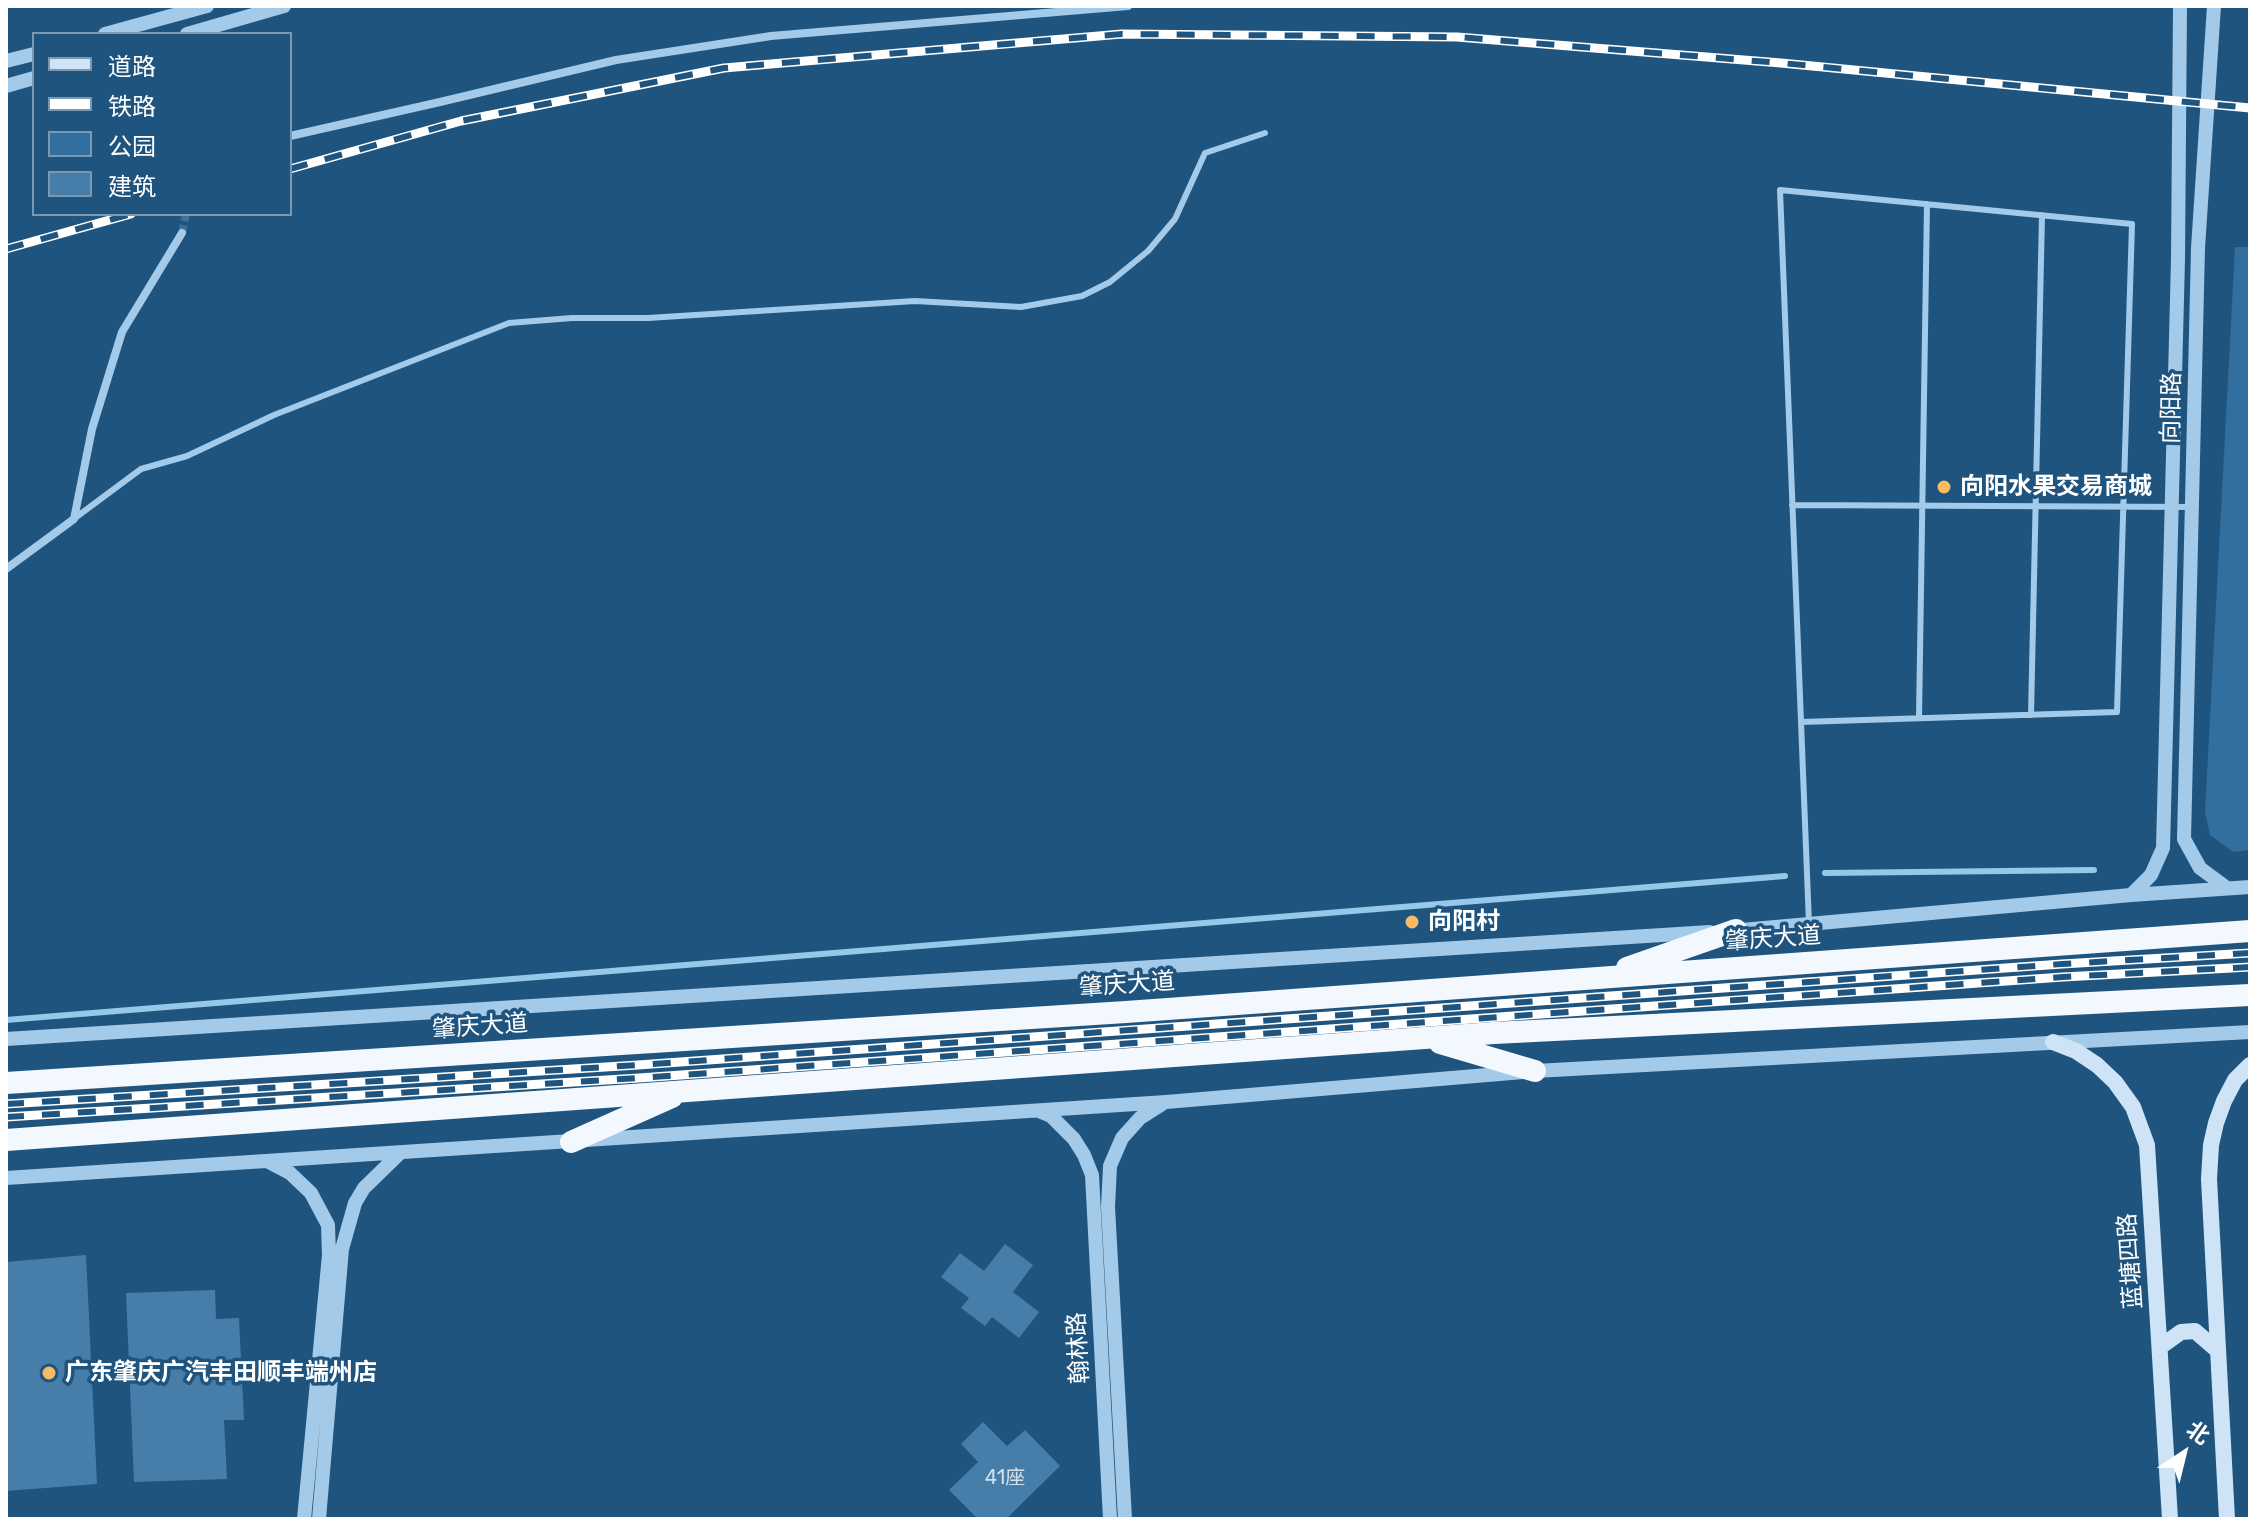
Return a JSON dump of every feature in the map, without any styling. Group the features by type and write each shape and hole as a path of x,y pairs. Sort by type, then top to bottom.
{"highway":[{"path":"1598,978 1736,930"},
{"name":"肇庆大道","path":"6,1083 1142,1011 2250,931"},
{"path":"6,1140 1423,1038 2250,995"},
{"path":"1423,1038 1535,1071"},
{"path":"571,1142 688,1090"}],"main road":[{"name":"蓝塘四路","path":"2053,1042 2076,1051 2097,1065 2125,1094 2147,1145 2170,1519"},
{"path":"2227,1519 2209,1179 2216,1123 2235,1080 2250,1065"},
{"path":"2160,1347 2181,1332 2195,1331 2217,1350"}],"street":[{"path":"112,32 207,6"},
{"path":"200,32 234,27 284,6"},
{"path":"292,136 632,57 771,36 1128,6"},
{"name":"向阳路","path":"2131,895 2151,875 2163,848 2178,259 2180,6"},
{"name":"向阳路","path":"2214,6 2198,248 2184,839 2200,868 2228,889"},
{"path":"6,61 32,54"},
{"path":"6,86 32,79"},
{"path":"6,569 74,519 92,429 122,332 182,233"},
{"path":"6,1039 1736,930 2250,887"},
{"path":"6,1178 1166,1102 1535,1071 2250,1032"},
{"name":"翰林路","path":"1125,1519 1110,1166 1122,1138 1140,1118 1166,1102"},
{"name":"翰林路","path":"1038,1110 1051,1116 1074,1139 1092,1175 1110,1519"},
{"path":"319,1519 342,1249 355,1203 364,1188 400,1153"},
{"path":"267,1161 290,1173 311,1193 328,1225 329,1255 304,1519"}],"lane":[{"path":"74,519 141,469 187,456 274,415 509,323 572,318 648,318 915,301 1021,307 1082,296 1110,282 1148,251 1175,219 1205,153 1265,133"},
{"path":"1801,722 2117,712 2132,224 1780,190 1792,505 1809,924"},
{"path":"1919,718 1927,204"},
{"path":"2031,715 2042,215"},
{"path":"1792,505 2192,507"}],"green space":[{"path":"2235,247 2250,247 2250,850 2233,852 2210,835 2205,812"}],"building":[{"path":"1005,1244 1033,1265 1013,1292 1039,1312 1019,1338 992,1317 985,1326 961,1308 969,1298 941,1277 960,1253 984,1271"},
{"name":"广东肇庆广汽丰田顺丰端州店","path":"86,1255 97,1484 6,1491 6,1262"},
{"path":"215,1290 216,1319 239,1318 244,1420 224,1420 227,1479 134,1482 126,1293"},
{"path":"983,1422 1007,1446 1025,1430 1060,1466 1006,1519 978,1519 949,1490 978,1462 961,1444"}],"waterway":[{"path":"1825,873 2094,870"},
{"path":"6,1020 1785,876"}],"tunnel":[{"path":"182,233 186,216"}],"railway":[{"path":"292,168 461,121 724,68 1122,34 1457,37 1781,63 2250,108"},
{"path":"6,249 124,216"},
{"path":"6,1104 638,1065 2250,953"},
{"path":"6,1117 639,1078 2063,977 2250,967"}],"place":[{"name":"向阳水果交易商城","path":"1944,487"},
{"name":"向阳村","path":"1412,922"},
{"name":"广东肇庆广汽丰田顺丰端州店","path":"49,1373"}]}
